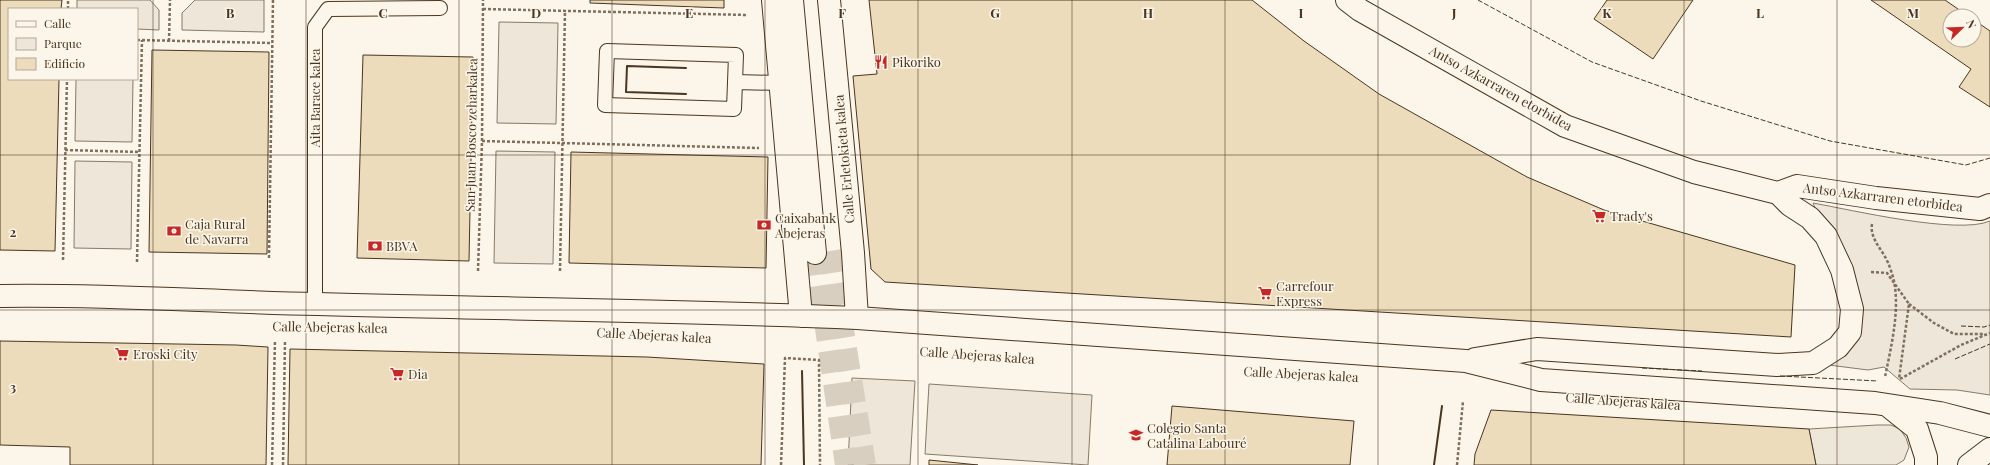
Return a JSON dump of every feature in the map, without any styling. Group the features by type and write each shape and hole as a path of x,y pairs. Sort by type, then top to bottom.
{"street":[{"path":"773,0 801,316"},
{"name":"Calle Erletokieta kalea","path":"792,0 823,252 806,0"},
{"name":"Calle Erletokieta kalea","path":"829,0 853,253 857,318"},
{"name":"Antso Azkarraren etorbidea","path":"1347,0 1360,10 1565,126 1694,172 1778,193 1790,205 1810,218 1826,236 1842,270 1852,309"},
{"name":"Antso Azkarraren etorbidea","path":"1778,193 1797,186 1876,198 1980,209 1990,205"},
{"name":"Calle Abejeras kalea","path":"0,296 62,295 315,304 857,318 1466,361 1541,380 1887,404 1940,413 1990,426"},
{"name":"Calle Abejeras kalea","path":"1466,361 1537,349 1777,365 1813,363 1838,347 1850,332 1852,309"},
{"path":"1887,404 1917,429 1926,458 1926,465"},
{"path":"1969,465 1990,449"}],"lane":[{"name":"Aita Barace kalea","path":"315,304 315,27 328,9 440,8"},
{"path":"607,51 736,55 735,82 734,109 605,105 607,51"},
{"path":"735,82 781,83"}],"path":[{"path":"169,41 170,0"},
{"path":"269,258 273,0"},
{"name":"San Juan Bosco zeharkalea","path":"478,271 482,141 483,0"},
{"path":"483,9 750,15"},
{"path":"560,271 565,10"},
{"path":"138,40 272,43"},
{"path":"137,262 142,40"},
{"path":"62,260 67,80"},
{"path":"482,141 765,149"},
{"path":"65,150 140,152"},
{"path":"1872,222 1872,234 1885,256 1894,282 1896,316 1884,382"},
{"path":"1864,272 1887,273 1909,304 1934,324 1954,334 1988,334"},
{"path":"1909,304 1899,379 1961,345 1988,334"},
{"path":"272,465 275,340"},
{"path":"284,465 285,340"},
{"path":"781,465 785,358 819,360 820,465"},
{"path":"1457,465 1463,401"}],"green space":[{"path":"77,0 150,0 159,10 159,30 138,29 138,8 77,8"},
{"path":"195,0 264,0 264,32 182,30 182,13"},
{"path":"499,22 558,23 556,124 497,123"},
{"path":"76,80 133,80 132,142 75,141"},
{"path":"496,151 555,152 553,264 494,263"},
{"path":"75,161 132,162 131,249 74,248"},
{"path":"1813,203 1904,220 1930,223 1975,225 1990,221 1990,395 1957,390 1910,389 1884,367 1868,370 1813,363 1838,347 1852,309 1842,270"},
{"path":"852,378 915,381 910,465 848,465"},
{"path":"929,384 1092,395 1088,465 925,454"}],"shaded area":[{"path":"1891,425 1900,429 1906,438 1909,447 1904,460 1896,465 1816,465 1809,429"}],"building":[{"path":"0,0 62,0 61,8 8,8 8,80 59,80 55,251 0,250"},
{"path":"590,0 724,0 724,8 590,3"},
{"path":"869,0 1252,0 1304,41 1379,94 1527,177 1604,210 1795,265 1791,337 885,282 871,269 853,76 877,74"},
{"path":"1607,0 1693,0 1653,59 1594,19"},
{"path":"1871,0 1945,0 1956,8 1942,8 1942,48 1982,48 1982,26 1990,31 1990,107 1959,87 1971,69"},
{"path":"152,50 269,52 267,254 149,252"},
{"path":"363,55 473,57 469,261 357,258"},
{"path":"571,152 768,157 766,268 569,263"},
{"path":"0,341 236,345 268,347 266,465 70,465 70,447 0,445"},
{"path":"290,349 647,357 764,364 761,465 288,465"},
{"path":"1172,406 1354,421 1350,465 1167,465"},
{"path":"1491,410 1809,429 1816,465 1474,465 1475,454"},
{"path":"929,460 978,465 929,465"}],"tunnel":[{"path":"830,251 865,465"},
{"path":"815,253 846,465"}],"fence":[{"path":"1478,0 1592,62 1701,101 1830,141 1966,165 1990,158"},
{"path":"1961,326 1984,327 1990,325"},
{"path":"1955,359 1990,344"},
{"path":"1642,368 1702,371"},
{"path":"1780,376 1878,381"}],"wall":[{"path":"686,68 627,66 626,92 686,94"},
{"path":"802,371 804,465"},
{"path":"1434,465 1442,406"}],"place":[{"name":"Pikoriko","path":"881,62"},
{"name":"Trady's","path":"1599,216"},
{"name":"Caixabank Abejeras","path":"764,225"},
{"name":"Caja Rural de Navarra","path":"174,231"},
{"name":"BBVA","path":"375,246"},
{"name":"Carrefour Express","path":"1265,293"},
{"name":"Eroski City","path":"122,354"},
{"name":"Dia","path":"397,374"},
{"name":"Colegio Santa Catalina Labouré","path":"1136,435"}]}
